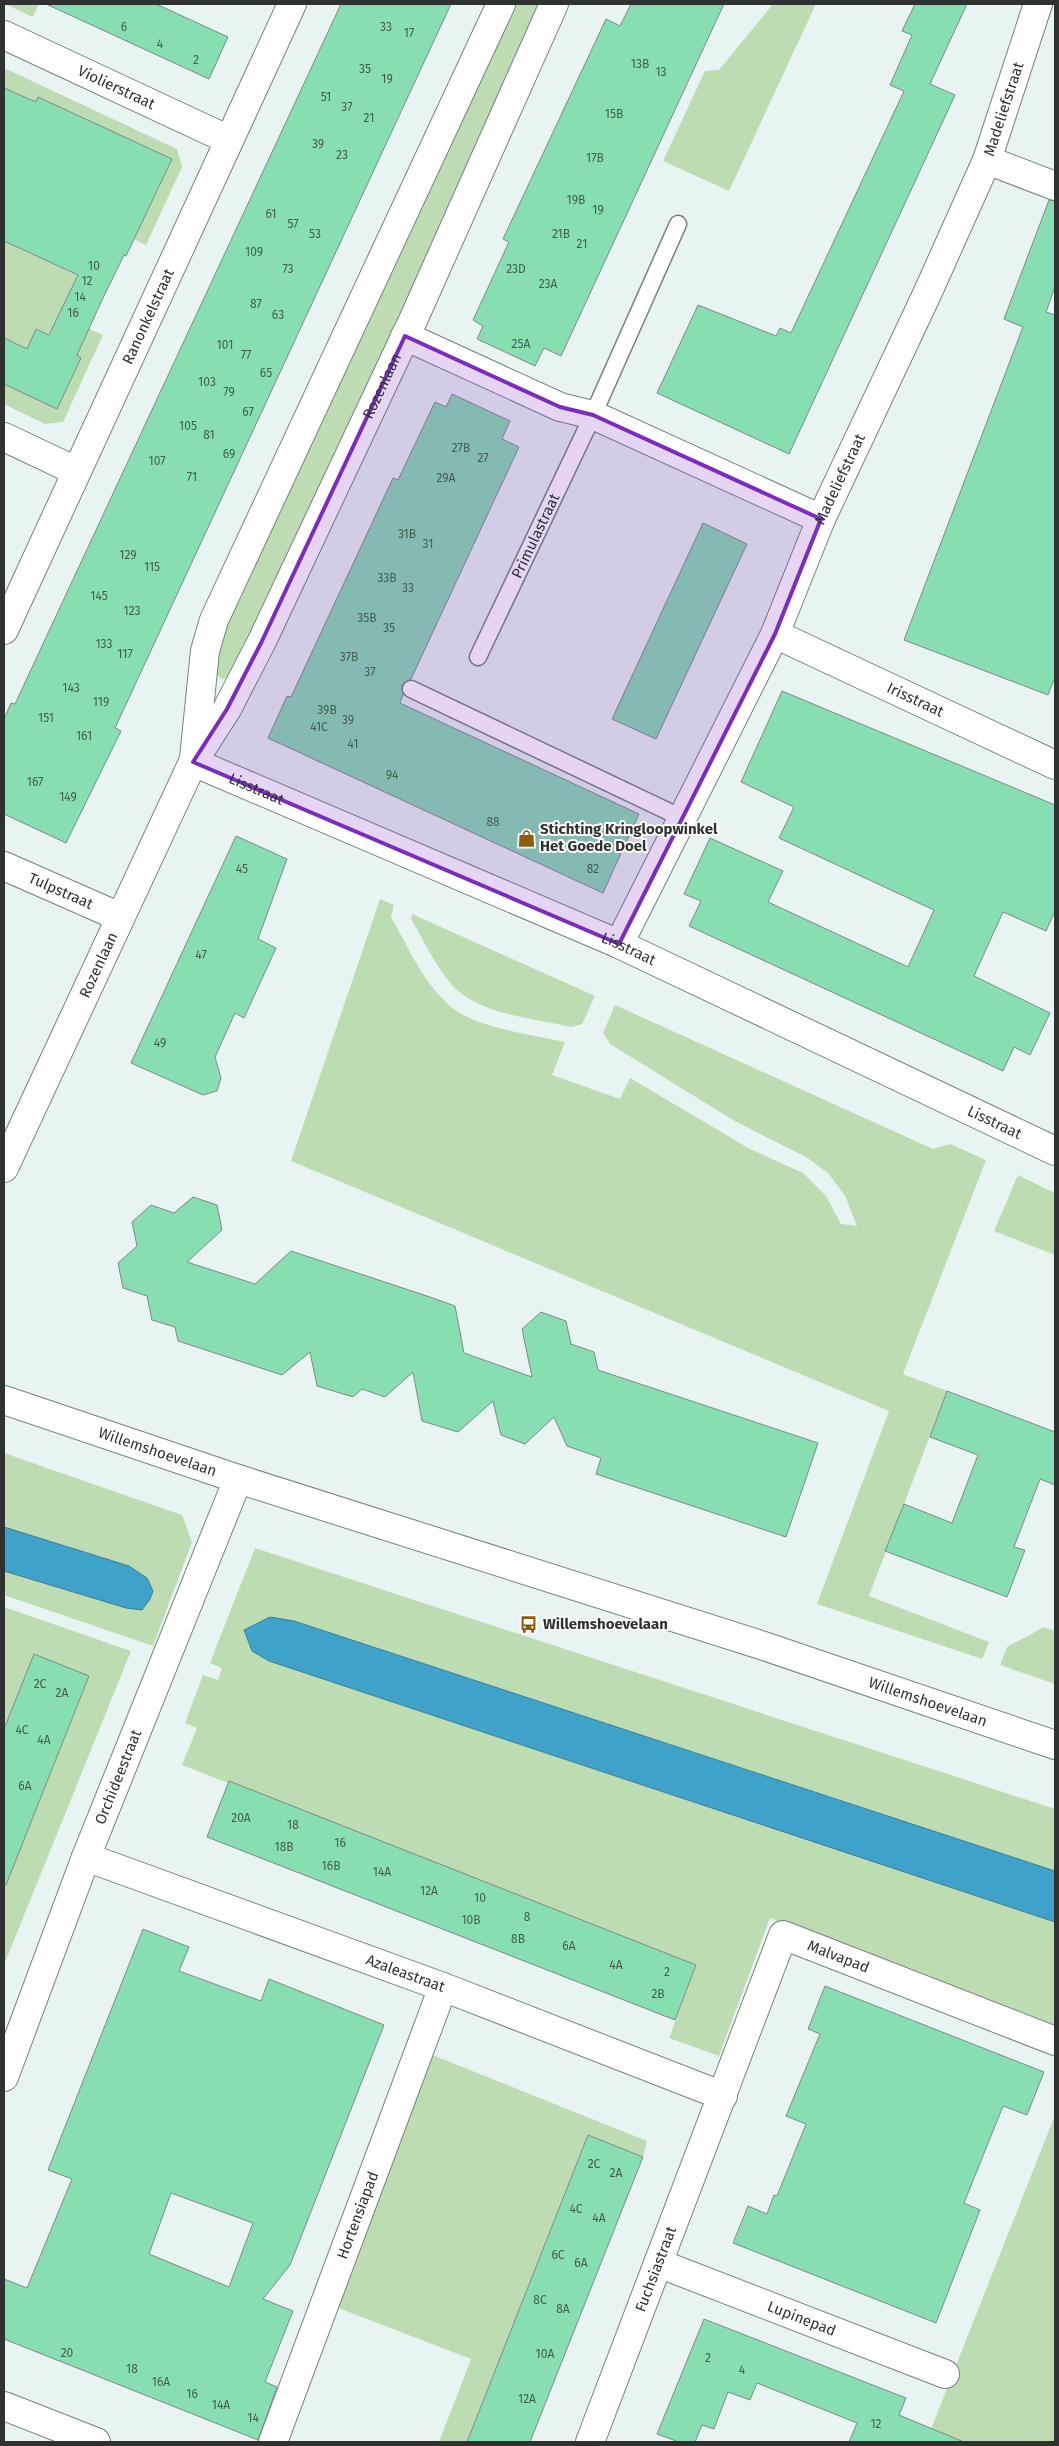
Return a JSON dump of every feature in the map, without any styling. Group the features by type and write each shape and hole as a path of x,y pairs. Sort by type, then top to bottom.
{"street":[{"name":"Ranonkelstraat","path":"4,630 292,4"},
{"name":"Rozenlaan","path":"193,762 204,652 214,620 502,4"},
{"name":"Rozenlaan","path":"4,1168 193,762 227,709 262,641 404,336 554,4"},
{"name":"Madeliefstraat","path":"619,944 775,634 820,520 927,294 987,160 1038,4"},
{"name":"Violierstraat","path":"4,35 229,140"},
{"path":"987,160 1055,186"},
{"path":"404,336 560,407 593,415 820,520"},
{"path":"4,438 76,471"},
{"name":"Irisstraat","path":"775,634 1055,765"},
{"name":"Lisstraat","path":"193,762 619,944 1055,1151"},
{"name":"Tulpstraat","path":"4,866 120,917"},
{"name":"Willemshoevelaan","path":"4,1400 238,1479 764,1646 1055,1745"},
{"name":"Orchideestraat","path":"4,2077 86,1857 238,1479"},
{"name":"Azaleastraat","path":"86,1857 443,1987 723,2096"},
{"name":"Malvapad","path":"723,2096 782,1935 1055,2041"},
{"name":"Hortensiapad","path":"273,2442 443,1987"},
{"name":"Fuchsiastraat","path":"590,2442 723,2096"},
{"name":"Lupinepad","path":"658,2263 945,2374"},
{"path":"4,2406 96,2442"}],"lane":[{"name":"Primulastraat","path":"478,657 593,415 678,224"},
{"path":"411,689 682,818"}],"highlighted area":[{"path":"405,336 560,407 593,415 821,519 775,634 619,944 193,762 227,709 262,641"}],"green space":[{"path":"5,4 39,4 33,17"},
{"path":"514,4 543,4 236,671 231,678 222,679 216,673 223,629"},
{"path":"773,4 816,4 729,191 663,161 705,71 719,70"},
{"path":"4,68 177,149 182,167 146,245 100,222 14,160 4,155 4,99 8,90 4,88"},
{"path":"16,213 24,224 14,246 32,255 43,233 56,239 46,260 72,273 88,253 60,315 103,335 63,422 45,424 4,404 4,384 57,408 81,358 48,341 50,335 37,329 27,349 4,338 4,239"},
{"path":"380,899 394,905 391,917 418,966 434,990 454,1009 464,1016 491,1026 565,1042 552,1075 620,1099 630,1078 750,1149 803,1173 826,1196 841,1224 857,1226 845,1196 828,1173 806,1157 733,1120 610,1044 603,1033 615,1005 933,1149 950,1144 986,1160 903,1374 947,1391 869,1596 989,1642 982,1659 817,1604 889,1411 291,1161"},
{"path":"412,914 595,996 582,1024 571,1027 521,1017 503,1013 471,1000 458,991 442,972 411,919"},
{"path":"1018,1175 1055,1193 1055,1255 994,1231"},
{"path":"4,1453 182,1515 192,1542 153,1646 4,1595 4,1571 127,1608 142,1610 129,1566 4,1527"},
{"path":"255,1548 1055,1809 1055,1871 294,1621 269,1661 1055,1922 1055,2030 770,1918 719,2056 669,2038 696,1965 182,1765 197,1728 185,1723 203,1675 218,1680 222,1668 210,1663"},
{"path":"4,1607 131,1651 4,1965"},
{"path":"1044,1627 1055,1631 1055,1684 1000,1665 1007,1647"},
{"path":"430,2054 647,2141 643,2157 588,2135 467,2442 439,2442 471,2359 333,2306"},
{"path":"1055,2115 1055,2442 926,2442 931,2429"}],"water":[{"path":"4,1527 129,1566 147,1578 153,1591 150,1599 142,1610 126,1608 4,1571"},
{"path":"270,1617 294,1621 1055,1871 1055,1922 269,1661 252,1651 244,1630"}],"building":[{"path":"46,4 156,4 228,37 209,79"},
{"path":"341,4 451,4 115,728 121,731 66,843 4,814 4,719 11,703 15,704"},
{"path":"631,4 724,4 561,356 544,348 535,366 477,339 483,326 473,320 509,242 503,239 606,19 620,26"},
{"path":"915,4 967,4 930,84 955,95 789,454 657,393 698,305 776,336 780,328 791,333 904,91 890,85 912,35 902,31"},
{"path":"4,88 36,102 38,97 172,159 126,256 124,255 103,298 77,355 81,358 57,409 4,384 4,338 27,349 36,329 49,335 78,275 4,241"},
{"path":"1049,200 1055,201 1055,287 1046,312 1055,315 1055,677 1048,695 904,640 1023,327 1004,319"},
{"path":"452,394 510,421 502,439 519,447 411,679 402,685 403,695 400,703 639,814 603,893 268,738 287,696 291,697 393,478 398,480 435,402 446,407"},
{"path":"703,523 747,544 656,739 612,719"},
{"path":"782,691 1055,805 1055,911 1046,931 1003,912 974,976 1050,1013 1030,1055 1014,1047 1003,1071 689,926 701,901 684,894 710,838 783,871 768,902 908,967 934,910 779,838 794,807 741,782"},
{"path":"236,836 287,859 258,939 276,948 244,1018 235,1013 215,1057 221,1078 217,1091 203,1095 131,1063"},
{"path":"193,1197 217,1205 222,1230 187,1262 255,1284 291,1251 430,1297 455,1306 464,1353 532,1377 522,1329 541,1312 566,1321 571,1344 594,1352 598,1370 818,1443 786,1537 596,1474 601,1458 567,1446 554,1417 525,1444 501,1435 493,1401 458,1432 422,1421 413,1372 385,1397 362,1389 353,1397 317,1386 310,1352 282,1375 178,1341 175,1327 152,1320 147,1296 123,1288 118,1263 137,1246 132,1222 151,1205 174,1213"},
{"path":"947,1391 1055,1432 1055,1485 1040,1479 1014,1547 1025,1550 1007,1597 885,1551 904,1504 952,1523 978,1455 930,1437"},
{"path":"34,1654 89,1676 6,1885 4,1885 4,1729"},
{"path":"229,1781 696,1965 675,2020 207,1837"},
{"path":"143,1929 189,1947 179,1971 261,2001 269,1979 384,2025 290,2265 263,2299 293,2311 265,2382 277,2387 258,2440 4,2339 4,2279 27,2288 72,2179 48,2170","holes":["171,2193 253,2223 229,2287 149,2254"]},
{"path":"825,1986 1044,2072 1027,2115 1003,2106 964,2203 980,2210 936,2323 733,2243 748,2206 767,2214 774,2195 777,2196 806,2124 786,2116 820,2034 808,2029"},
{"path":"588,2135 643,2157 530,2442 467,2442"},
{"path":"704,2319 906,2398 899,2415 964,2442 849,2442 857,2423 757,2383 750,2400 728,2392 714,2429 702,2425 695,2442 679,2442 657,2434"}],"place":[{"name":"Stichting Kringloopwinkel Het Goede Doel","path":"526,838"},
{"name":"Willemshoevelaan","path":"529,1624"}]}
